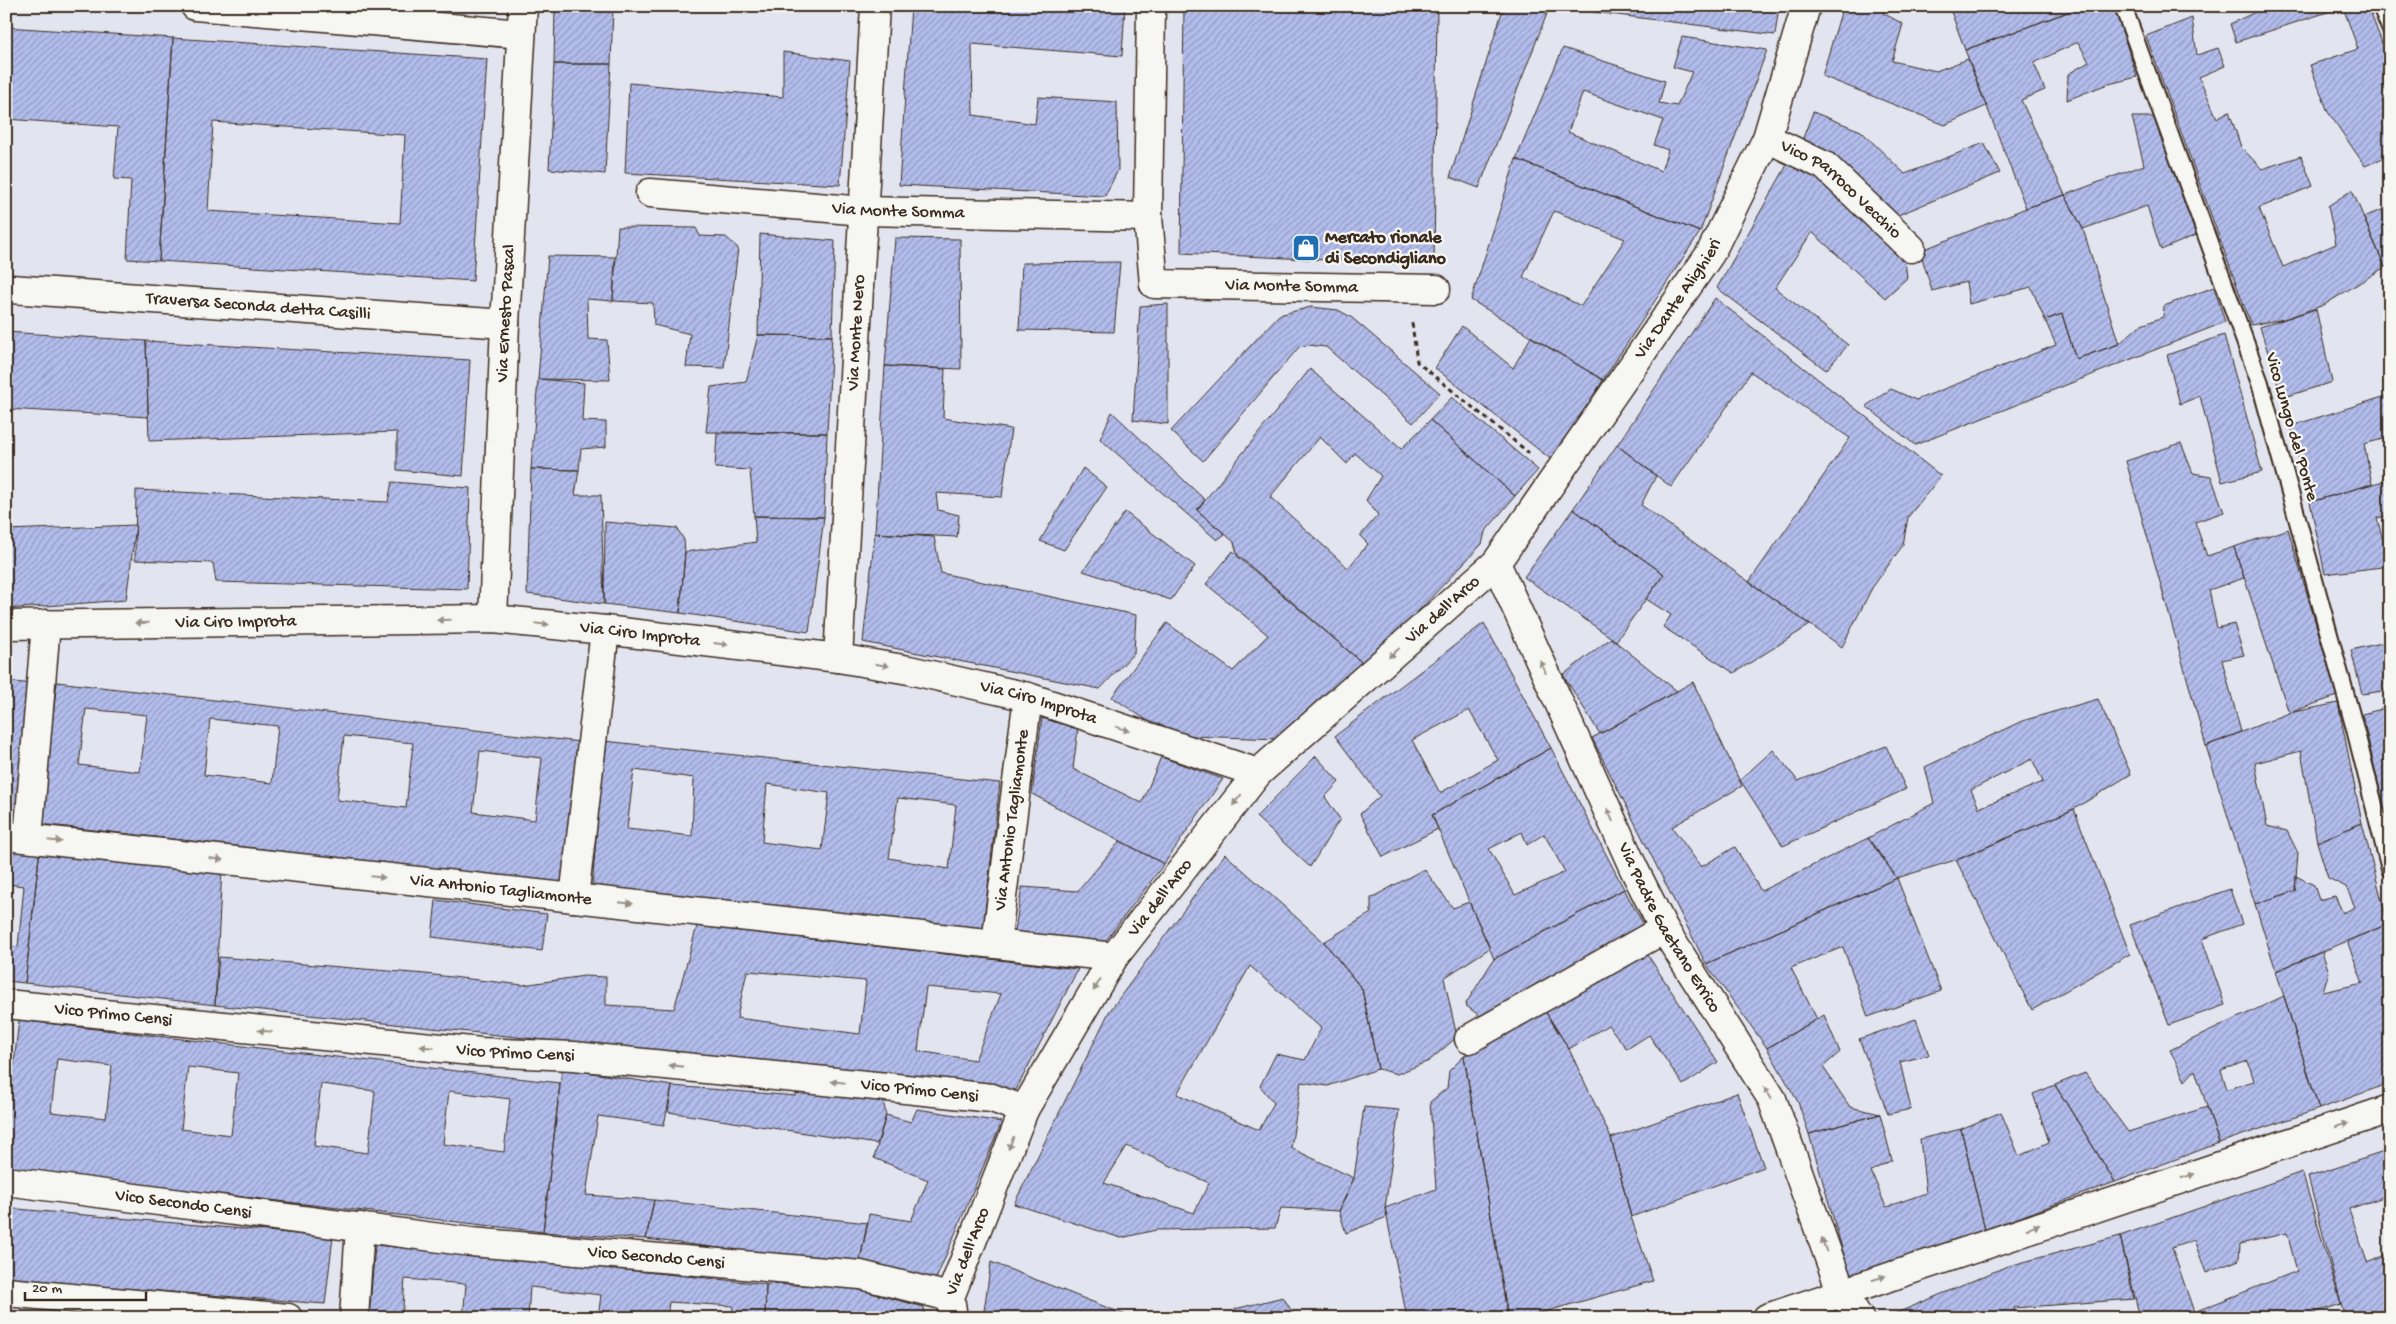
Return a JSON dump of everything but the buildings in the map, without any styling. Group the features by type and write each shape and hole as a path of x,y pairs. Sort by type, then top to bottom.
{"street":[{"path":"195,6 521,34"},
{"name":"Via Ernesto Pascal","path":"493,619 505,324 523,6"},
{"name":"Via Monte Nero","path":"838,658 875,6"},
{"name":"Via Monte Somma","path":"1151,6 1148,217 1154,284 1436,289"},
{"name":"Via Dante Alighieri","path":"1496,563 1710,254 1767,138 1806,6"},
{"name":"Vico Parroco Vecchio","path":"1767,138 1825,166 1911,248"},
{"name":"Via Monte Somma","path":"650,193 864,211 1148,217"},
{"name":"Traversa Seconda detta Casilli","path":"11,289 505,324"},
{"name":"Via dell'Arco","path":"952,1307 1024,1110 1114,957 1258,773 1496,563"},
{"name":"Via Padre Gaetano Errico","path":"1496,563 1634,869 1664,929 1772,1099 1841,1291 1859,1318"},
{"name":"Via Ciro Improta","path":"6,625 493,619 605,630 838,658 909,670 1028,697 1258,773"},
{"path":"17,837 46,624"},
{"path":"574,898 605,630"},
{"name":"Via Antonio Tagliamonte","path":"996,943 1028,697"},
{"name":"Via Antonio Tagliamonte","path":"17,837 1114,957"},
{"path":"1469,1039 1664,929"},
{"name":"Vico Primo Censi","path":"6,1004 481,1052 574,1056 992,1098 1024,1110"},
{"path":"1767,1318 1841,1291 2390,1109"},
{"name":"Vico Secondo Censi","path":"6,1181 471,1242 861,1275 952,1307"},
{"path":"354,1318 360,1227"},
{"path":"6,1292 288,1318"}],"lane":[{"name":"Vico Lungo del Ponte","path":"2123,6 2260,383 2355,729 2390,869"},
{"path":"2381,6 2390,28"}],"path":[{"path":"1408,289 1417,362 1557,476"}],"place":[{"name":"Mercato rionale di Secondigliano","path":"1306,248"}]}
